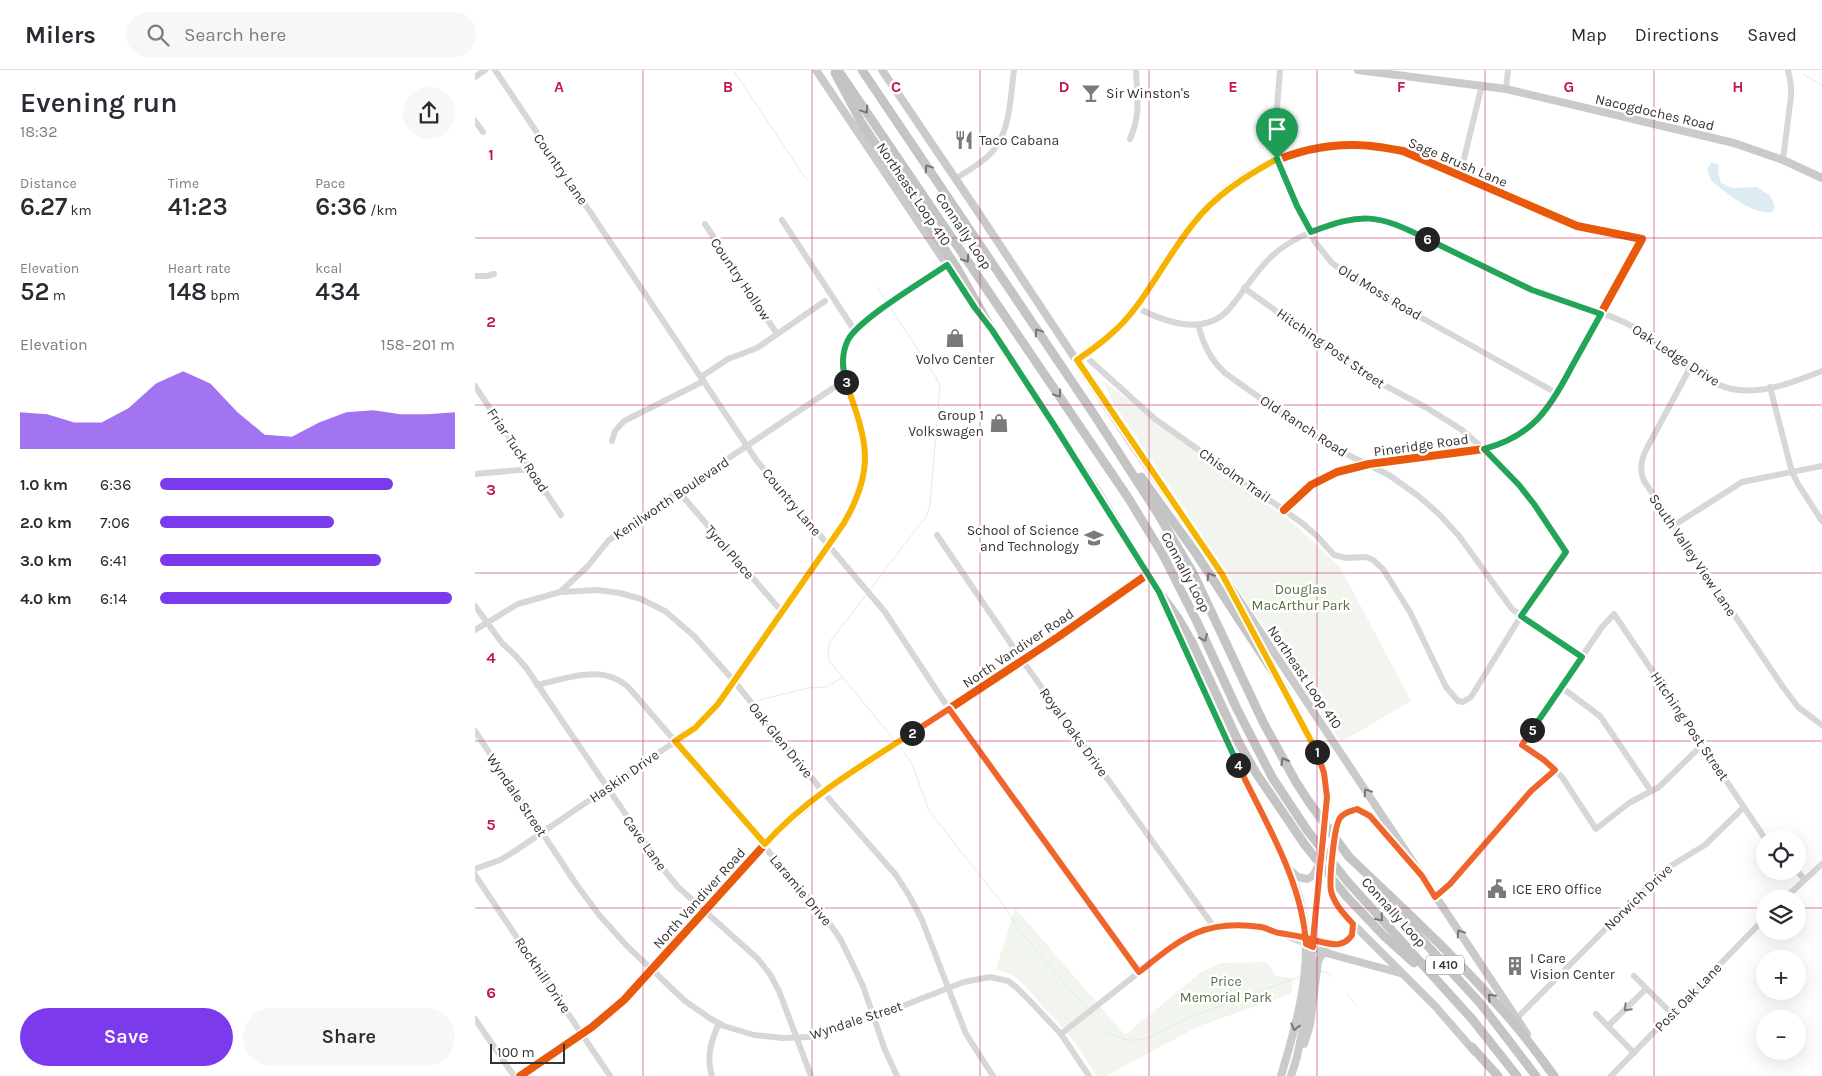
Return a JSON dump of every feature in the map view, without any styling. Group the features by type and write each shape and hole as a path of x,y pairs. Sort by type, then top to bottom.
{"highway":[{"path":"833,70 869,135 957,268 992,330"},
{"name":"Connally Loop","path":"838,70 1129,499 1163,555 1201,630 1237,709 1273,776 1307,830 1347,881 1472,1019 1517,1076"},
{"name":"Connally Loop","path":"862,70 1093,413 1179,548 1263,722 1309,802 1349,857 1391,907 1479,1003 1536,1076"},
{"path":"1093,413 1195,552 1285,690"},
{"path":"1159,592 1178,618 1192,642 1239,743 1256,773 1305,845 1347,896 1384,936 1446,991"},
{"path":"1349,857 1424,929 1496,1003 1554,1076"},
{"path":"1472,1047 1498,1076"}],"main road":[{"name":"Northeast Loop 410","path":"816,70 975,308 992,330 1099,495 1159,592 1287,868 1300,901 1309,942"},
{"name":"Northeast Loop 410","path":"882,70 1222,574 1554,1076"},
{"name":"Nacogdoches Road","path":"1358,70 1422,74 1506,89 1734,143 1783,160 1822,178"},
{"path":"1222,574 1315,748 1324,773 1327,797 1322,859 1300,1005 1281,1076"},
{"path":"1422,876 1370,816 1357,809 1341,816 1337,824 1331,874 1331,892 1337,903 1353,924 1472,1047 1492,1076"},
{"path":"1287,868 1298,878 1307,879 1315,873 1322,859"},
{"path":"1309,942 1341,945 1352,935 1353,924"},
{"path":"1309,942 1326,952 1402,974"},
{"path":"1291,1076 1306,1013 1309,942"},
{"path":"1297,1057 1306,1039 1310,1025 1318,960 1326,952"}],"street":[{"path":"475,76 485,70"},
{"name":"Country Lane","path":"495,70 757,461 885,612 949,709 1139,972"},
{"path":"955,179 987,158 1001,139 1007,122 1014,70"},
{"path":"1130,139 1138,116 1137,70"},
{"name":"Old Moss Road","path":"1280,70 1275,133 1277,159 1297,206 1315,242 1323,253 1346,274 1558,394"},
{"path":"1506,89 1508,70"},
{"path":"1783,160 1791,96 1788,70"},
{"path":"1460,175 1482,86"},
{"path":"475,121 483,132"},
{"name":"Sage Brush Lane","path":"1077,360 1114,332 1136,307 1193,224 1227,190 1246,176 1277,159 1315,148 1376,146 1414,155 1577,226 1642,239"},
{"name":"Oak Ledge Drive","path":"1198,324 1211,321 1230,308 1263,265 1279,250 1295,239 1351,219 1369,218 1397,224 1532,290 1601,314 1637,329 1690,368 1715,383 1730,388 1752,390 1770,387 1822,371"},
{"path":"782,220 855,331"},
{"name":"Country Hollow","path":"705,224 777,334"},
{"name":"Pineridge Road","path":"1284,510 1311,485 1350,468 1484,449 1504,442 1528,428 1545,412 1558,394 1642,239"},
{"name":"Haskin Drive","path":"475,869 508,856 695,728 709,714 782,612 854,505 862,482 865,446 862,429 845,380 843,354 847,341 855,331 882,309 947,265"},
{"path":"475,276 494,274"},
{"name":"Hitching Post Street","path":"1244,288 1367,376 1427,408 1462,430 1484,449 1524,492 1566,552 1521,616"},
{"path":"612,441 615,431 624,421 703,379 728,359 749,352 825,301"},
{"path":"1136,307 1163,320 1198,324"},
{"name":"Old Ranch Road","path":"1198,324 1205,348 1214,362 1225,373 1305,430 1341,452 1369,464 1417,495 1439,514 1459,536 1506,603 1521,616 1582,657"},
{"name":"Chisolm Trail","path":"1084,355 1155,419 1284,510 1317,536 1334,555 1346,558 1366,557 1378,564 1410,612 1446,687 1458,701 1467,701 1471,698 1521,616"},
{"name":"South Valley View Lane","path":"1690,368 1647,448 1640,473 1673,526 1791,699 1805,713 1822,725"},
{"name":"Kenilworth Boulevard","path":"475,630 519,604 560,592 588,566 612,538 845,380"},
{"name":"Friar Tuck Road","path":"475,386 561,514"},
{"path":"1770,387 1792,472 1822,521"},
{"path":"1673,526 1742,482 1758,477 1822,466"},
{"path":"475,474 531,469"},
{"name":"Tyrol Place","path":"679,492 782,612"},
{"name":"Royal Oaks Drive","path":"937,535 1022,660 1214,927"},
{"name":"North Vandiver Road","path":"520,1076 595,1026 623,1000 789,819 823,792 1148,574"},
{"name":"Oak Glen Drive","path":"560,592 597,590 629,595 654,604 686,628 733,681 823,792 896,875 922,920 966,1034 993,1076"},
{"name":"Cave Lane","path":"475,606 502,643 521,662 660,865 679,887 758,959 770,974 779,991 811,1076"},
{"name":"Hitching Post Street","path":"1582,657 1614,614 1759,830"},
{"path":"1582,657 1522,745 1555,770 1566,783 1596,829 1629,803 1665,782 1703,745"},
{"name":"Laramie Drive","path":"537,685 585,674 600,674 615,678 630,689 765,844 769,852 825,917 841,940 863,986 885,1050 897,1076"},
{"path":"1561,687 1601,716 1651,791"},
{"name":"Wyndale Street","path":"475,731 576,884 600,916 651,969 697,1011 719,1023 754,1035 809,1037 874,1017 949,988 990,977 1008,982 1019,990 1061,1034 1089,1076"},
{"path":"1435,897 1450,884 1531,791 1555,770"},
{"name":"Norwich Drive","path":"1517,1018 1664,870 1705,845 1744,807"},
{"path":"1806,877 1822,864"},
{"name":"Rockhill Drive","path":"475,875 610,1076"},
{"path":"1793,890 1803,880"},
{"path":"1061,1034 1176,943 1197,932 1229,925 1252,926 1309,942"},
{"name":"Post Oak Lane","path":"1611,1076 1756,927"},
{"path":"1634,976 1671,1014"},
{"path":"1608,1026 1646,988"},
{"path":"1596,1014 1634,1053"},
{"path":"475,1020 514,1076"},
{"path":"712,1076 709,1050 719,1023"}],"green space":[{"name":"Douglas MacArthur Park","path":"1103,381 1295,525 1340,567 1411,701 1341,742 1114,404"},
{"name":"Price Memorial Park","path":"1015,908 1125,1035 1200,973 1220,963 1266,962 1276,976 1293,978 1291,994 1199,1026 1106,1076 1097,1076 1074,1041 1026,987 1013,975 996,969"}],"shaded area":[{"path":"1712,162 1719,165 1718,172 1721,183 1733,188 1757,187 1770,196 1775,206 1774,210 1772,212 1764,212 1749,207 1715,184 1711,180 1707,169"}],"waterway":[{"path":"733,70 807,180"},
{"path":"1803,74 1822,85"},
{"path":"877,287 888,303"},
{"path":"869,591 927,515 930,504 940,387 937,379 890,307"},
{"path":"867,594 831,640 828,656 830,662 895,741"},
{"path":"759,700 808,688 826,687 842,678"},
{"path":"899,746 912,764 929,811 1002,903 1019,930 1087,1009"},
{"path":"1321,971 1332,976"},
{"path":"1091,1014 1108,1032 1117,1037 1128,1040 1141,1040 1153,1036 1187,1018 1299,977"},
{"path":"1347,994 1357,1006"}],"cycle path":[{"path":"1077,361 1123,323 1151,287 1185,233 1226,190 1265,166 1309,150 1355,145 1403,151 1577,226 1642,239 1552,402 1528,428 1504,443 1484,449 1369,464 1337,472 1311,485 1284,510"},
{"path":"520,1076 592,1027 624,1000 775,833 823,792 1058,637 1148,574"}],"place":[{"name":"Sir Winston's","path":"1091,93"},
{"name":"Taco Cabana","path":"964,140"},
{"name":"Volvo Center","path":"955,338"},
{"name":"Group 1 Volkswagen","path":"999,423"},
{"name":"School of Science and Technology","path":"1094,538"},
{"name":"ICE ERO Office","path":"1497,889"},
{"name":"I Care Vision Center","path":"1515,966"}],"route":[{"path":"1277,159 1246,176 1212,203 1193,224 1136,307 1124,321 1110,336 1077,360 1131,443 1222,574 1315,748 1324,773 1327,797 1313,940 1306,938 1286,933 1280,933 1264,928 1229,925 1214,927 1186,937 1139,972 949,709 823,792 789,819 765,844 675,741 695,728 718,704 844,523 854,505 862,482 865,446 862,429 845,380 843,354 847,341 861,324 947,265 1054,425 1159,592 1296,887 1305,928 1306,938 1306,944 1313,947 1313,940 1341,945 1352,935 1353,924 1331,892 1331,874 1337,824 1341,816 1357,809 1370,816 1422,876 1435,897 1450,884 1531,791 1555,770 1522,745 1582,657 1521,616 1566,552 1519,485 1484,449 1513,438 1533,424 1545,412 1558,394 1601,314 1532,290 1397,224 1387,221 1369,218 1351,219 1311,232 1297,206 1277,159"}]}
